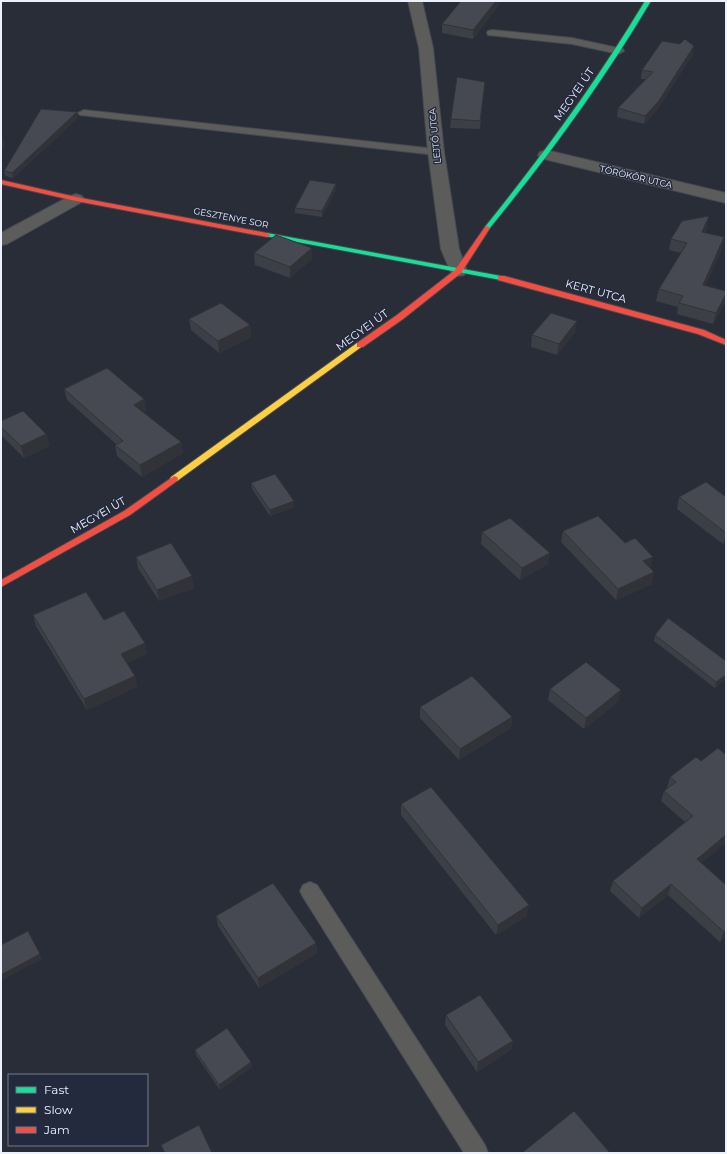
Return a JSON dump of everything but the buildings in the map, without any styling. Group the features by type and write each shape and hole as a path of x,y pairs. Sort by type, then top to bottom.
{"street":[{"name":"LEJTŐ UTCA","path":"415,1 426,48 436,152 450,249 458,270"},
{"name":"MEGYEI ÚT","path":"1,584 127,513 400,317 458,270 486,229 546,155 619,51 648,1"},
{"name":"TÖRÖKŐR UTCA","path":"546,155 726,198"},
{"name":"GESZTENYE SOR","path":"1,182 76,199 458,270"},
{"path":"1,240 76,199"},
{"name":"KERT UTCA","path":"458,270 500,278 678,326 712,336 726,344"}],"lane":[{"path":"492,33 572,41 619,51"},
{"path":"84,112 436,152"},
{"path":"310,891 476,1153"}],"traffic: fast":[{"path":"487,228 572,118 611,61 648,1"},
{"path":"267,235 501,278"}],"traffic: slow":[{"path":"174,479 360,345"}],"traffic: jam":[{"path":"1,182 76,199 267,235"},
{"path":"360,345 400,317 458,271 487,228"},
{"path":"501,278 701,332 726,343"},
{"path":"1,584 127,513 174,479"}]}
